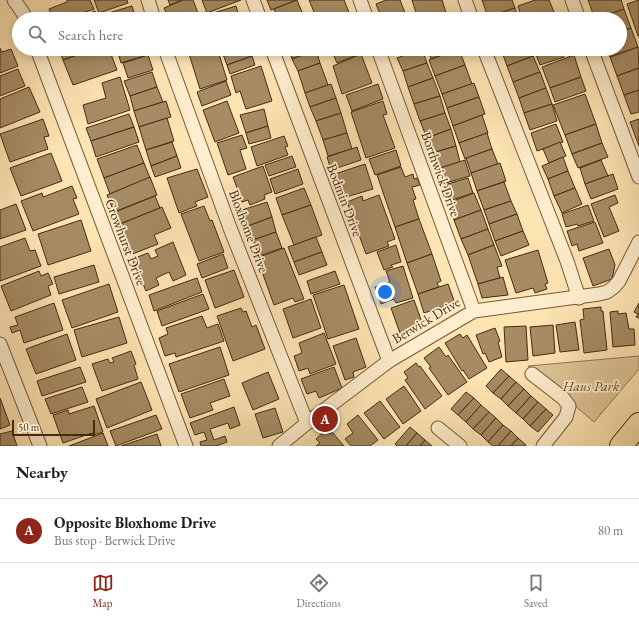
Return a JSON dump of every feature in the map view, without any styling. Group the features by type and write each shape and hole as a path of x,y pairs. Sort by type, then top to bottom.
{"highway":[{"path":"621,446 639,424"}],"street":[{"path":"14,0 22,12"},
{"path":"148,0 152,12"},
{"path":"253,0 257,12"},
{"path":"360,0 364,12"},
{"path":"465,0 469,12"},
{"path":"572,0 576,12"},
{"name":"Crowhurst Drive","path":"40,56 186,446"},
{"name":"Bloxhome Drive","path":"168,56 230,228 307,423"},
{"name":"Bodmin Drive","path":"275,56 389,361"},
{"name":"Borthwick Drive","path":"381,56 474,311"},
{"path":"487,56 567,261 579,298"},
{"path":"593,56 639,177"},
{"name":"Berwick Drive","path":"279,446 389,361 474,311 579,298 607,292 619,281 639,242"},
{"path":"0,344 40,446"},
{"path":"532,374 563,398 569,406 566,418 543,446"},
{"path":"438,428 460,446"}],"green space":[{"name":"Haus Park","path":"639,356 639,369 594,422 528,366"}],"building":[{"path":"67,0 90,0 94,9 85,12 50,12 49,9 67,2"},
{"path":"94,0 127,0 128,3 99,12"},
{"path":"168,0 183,0 170,5"},
{"path":"183,0 193,0 198,12 166,12 164,8"},
{"path":"202,0 241,0 210,12 207,12"},
{"path":"267,0 297,0 271,10"},
{"path":"297,0 302,12 275,12 274,9"},
{"path":"309,0 344,0 349,12 314,12"},
{"path":"386,0 400,0 405,12 379,12 376,4"},
{"path":"412,0 442,0 446,12 416,12"},
{"path":"482,0 512,0 515,8 503,12 486,12"},
{"path":"535,0 549,0 554,12 520,12 518,6"},
{"path":"588,0 621,0 624,9 615,12 592,12"},
{"path":"639,0 639,36 638,36 627,4"},
{"path":"132,6 134,12 112,12"},
{"path":"236,6 238,12 217,12"},
{"path":"515,8 516,12 503,12"},
{"path":"624,9 625,12 615,12"},
{"path":"627,17 631,28 627,29"},
{"path":"631,28 638,47 627,51 627,29"},
{"path":"638,47 639,68 617,76 610,57 627,56 627,51"},
{"path":"0,48 2,52 11,49 12,56 14,56 18,66 0,73"},
{"path":"62,56 74,56 63,60"},
{"path":"74,56 112,56 117,70 73,85 63,60"},
{"path":"119,56 145,56 121,63"},
{"path":"148,56 153,70 128,78 123,63"},
{"path":"190,56 220,56 227,80 200,89"},
{"path":"224,56 252,56 227,65"},
{"path":"252,56 255,65 230,74 227,65"},
{"path":"291,56 300,56 292,59"},
{"path":"300,56 318,56 320,63 298,71 292,59"},
{"path":"334,56 354,56 337,63"},
{"path":"356,56 362,56 372,83 342,94 333,66"},
{"path":"403,56 424,56 427,63 403,71 397,58"},
{"path":"430,56 439,56 431,59"},
{"path":"440,56 462,56 465,65 435,76 429,60"},
{"path":"503,56 533,56 507,66"},
{"path":"533,56 540,72 513,82 507,66"},
{"path":"537,56 564,57 540,65"},
{"path":"574,56 581,77 550,88 542,67"},
{"path":"320,63 328,85 305,93 298,71"},
{"path":"427,63 433,78 408,87 403,71"},
{"path":"465,65 472,84 442,94 435,76"},
{"path":"261,66 272,101 246,109 240,91 236,93 231,76"},
{"path":"639,68 639,90 624,95 617,76"},
{"path":"18,69 25,86 0,96 0,76"},
{"path":"152,72 157,87 130,96 124,81"},
{"path":"540,72 546,88 519,98 513,82"},
{"path":"120,77 130,110 88,124 83,105 106,98 102,83"},
{"path":"581,77 586,91 555,102 550,88"},
{"path":"433,78 440,96 414,104 408,87"},
{"path":"226,81 231,95 202,106 197,92"},
{"path":"474,83 479,97 447,108 442,94"},
{"path":"331,84 336,98 310,107 305,93"},
{"path":"378,84 383,99 352,111 346,95"},
{"path":"29,87 40,112 0,128 0,99"},
{"path":"157,87 163,102 134,111 130,96"},
{"path":"546,88 552,104 524,113 519,98"},
{"path":"639,90 639,112 631,114 624,95"},
{"path":"585,94 596,124 565,135 553,105"},
{"path":"440,96 445,113 420,121 414,104"},
{"path":"479,97 485,114 453,126 447,108"},
{"path":"336,98 341,113 316,121 310,107"},
{"path":"166,101 171,117 139,127 134,111"},
{"path":"227,101 239,133 215,142 203,110"},
{"path":"383,101 387,114 383,115 395,148 366,158 351,112"},
{"path":"552,104 557,121 530,130 524,113"},
{"path":"264,109 268,126 246,133 240,115"},
{"path":"341,113 347,133 323,140 316,121"},
{"path":"445,113 451,129 427,138 420,121"},
{"path":"129,114 134,127 91,141 86,128"},
{"path":"482,115 488,133 459,143 453,126"},
{"path":"167,118 174,141 146,150 139,127"},
{"path":"43,119 49,136 44,137 48,149 10,162 0,134"},
{"path":"639,119 639,146 630,122"},
{"path":"556,124 563,142 537,151 531,133"},
{"path":"596,124 602,143 572,154 565,135"},
{"path":"268,126 271,138 249,144 246,133"},
{"path":"134,127 139,142 96,157 91,141"},
{"path":"451,129 456,146 432,153 427,138"},
{"path":"347,133 352,149 328,156 323,140"},
{"path":"487,133 492,149 465,159 459,143"},
{"path":"242,135 247,148 240,150 246,169 228,175 217,143"},
{"path":"284,136 288,146 285,147 288,155 257,166 251,147"},
{"path":"172,142 177,156 151,166 146,150"},
{"path":"560,142 566,156 549,163 543,149"},
{"path":"602,143 608,157 578,168 572,154"},
{"path":"137,145 144,163 104,178 97,159"},
{"path":"456,146 460,162 437,169 432,153"},
{"path":"357,147 361,160 331,170 327,157"},
{"path":"492,149 498,164 471,173 466,158"},
{"path":"396,150 401,166 375,175 369,159"},
{"path":"51,153 62,181 21,196 10,168"},
{"path":"177,156 181,168 155,177 151,166"},
{"path":"292,156 296,167 269,176 265,165"},
{"path":"563,157 568,171 548,179 542,166"},
{"path":"465,160 470,176 442,184 437,169"},
{"path":"601,160 608,176 585,184 580,168"},
{"path":"144,163 150,178 110,194 104,178"},
{"path":"500,163 506,181 477,191 471,173"},
{"path":"365,164 373,189 343,198 335,174"},
{"path":"263,166 272,192 264,195 265,199 250,205 248,200 242,202 233,177"},
{"path":"401,167 405,177 413,174 414,179 417,178 420,185 412,187 416,199 413,200 419,219 395,227 377,175"},
{"path":"197,169 208,197 195,202 197,206 179,213 167,178"},
{"path":"298,169 303,184 275,194 270,179"},
{"path":"568,171 575,188 554,196 548,179"},
{"path":"613,174 618,189 591,199 585,184"},
{"path":"150,177 157,195 114,212 107,195"},
{"path":"468,178 473,193 449,201 444,185"},
{"path":"504,182 511,201 484,210 477,191"},
{"path":"72,186 77,198 73,199 79,214 33,231 21,201 42,193 43,197"},
{"path":"304,188 311,205 282,215 276,198"},
{"path":"575,188 582,204 562,213 554,196"},
{"path":"474,193 481,210 454,220 448,203"},
{"path":"379,195 395,239 387,242 389,246 366,254 347,202 362,196 363,201"},
{"path":"615,195 618,203 609,207 619,231 604,237 591,204"},
{"path":"155,196 160,208 120,224 115,212"},
{"path":"511,201 517,214 489,224 484,210"},
{"path":"267,202 272,217 248,226 242,210"},
{"path":"16,204 26,230 0,239 0,210"},
{"path":"311,205 322,235 294,245 282,215"},
{"path":"588,205 594,221 578,226 577,224 566,227 562,214"},
{"path":"204,206 210,221 212,220 224,252 199,261 181,214"},
{"path":"162,207 171,228 154,235 158,244 130,255 118,225"},
{"path":"481,210 488,229 461,239 454,220"},
{"path":"517,214 523,231 495,241 489,224"},
{"path":"272,217 276,232 253,240 248,226"},
{"path":"419,219 432,254 407,263 395,227"},
{"path":"81,220 91,251 48,265 38,234"},
{"path":"595,222 603,243 579,251 577,244 572,246 567,231"},
{"path":"488,229 494,245 468,255 461,239"},
{"path":"523,231 529,245 501,256 495,241"},
{"path":"276,232 282,248 259,256 253,240"},
{"path":"316,237 322,252 294,262 288,247"},
{"path":"25,238 30,251 35,250 41,266 0,281 0,247"},
{"path":"173,242 186,275 173,281 169,272 156,278 159,285 146,291 132,259 148,253 151,259 158,256 155,250"},
{"path":"396,245 401,262 391,265 393,267 384,270 377,252"},
{"path":"494,245 502,266 497,267 500,278 478,284 468,255"},
{"path":"284,248 304,299 295,302 293,298 274,305 257,258"},
{"path":"609,249 615,265 612,279 593,286 583,258"},
{"path":"538,250 548,283 545,284 547,289 535,293 533,288 516,293 505,260"},
{"path":"322,252 327,265 299,275 294,262"},
{"path":"223,254 228,268 202,278 197,264"},
{"path":"432,254 441,281 437,283 439,287 418,294 407,263"},
{"path":"94,265 99,282 59,294 54,277"},
{"path":"403,266 413,298 396,303 394,299 381,304 375,287 390,282 386,271"},
{"path":"234,270 244,297 215,308 205,280"},
{"path":"39,271 41,276 48,273 53,284 48,286 51,295 11,311 1,286"},
{"path":"335,271 340,284 311,294 307,281"},
{"path":"503,277 508,295 482,298 478,284"},
{"path":"197,278 202,292 154,311 149,295"},
{"path":"109,284 118,312 72,328 62,300"},
{"path":"448,284 455,303 424,313 418,294"},
{"path":"344,285 359,329 328,339 313,295"},
{"path":"203,294 209,309 162,326 157,311"},
{"path":"311,299 321,328 293,338 283,309"},
{"path":"414,300 424,328 401,336 391,308"},
{"path":"54,303 63,330 24,343 20,330 12,333 10,327 18,325 15,317"},
{"path":"639,303 639,318 636,317 638,314 634,312"},
{"path":"601,307 601,311 603,311 607,350 584,353 580,320 584,319 583,309"},
{"path":"241,308 243,312 246,311 252,327 256,325 265,349 233,361 217,316"},
{"path":"618,311 618,314 626,313 629,329 634,329 635,345 613,347 610,312"},
{"path":"202,316 207,328 218,324 224,341 176,357 175,353 165,356 159,338 168,334 166,328"},
{"path":"119,317 127,343 82,357 74,330"},
{"path":"575,322 579,350 560,352 556,325"},
{"path":"553,325 555,353 533,356 530,327"},
{"path":"526,326 528,360 506,362 504,327"},
{"path":"495,328 500,341 498,342 502,357 489,362 485,353 483,354 476,335"},
{"path":"324,333 336,364 310,374 308,368 299,371 294,356 302,353 299,343"},
{"path":"67,334 76,360 36,374 26,349"},
{"path":"460,334 463,338 467,335 487,368 469,379 463,370 462,371 445,343"},
{"path":"356,338 366,367 353,372 354,377 345,380 333,346"},
{"path":"220,347 229,375 179,392 169,364"},
{"path":"439,347 446,357 448,355 467,382 448,395 429,368 431,367 424,358"},
{"path":"131,351 136,364 134,365 138,379 102,391 92,364 108,359 110,363 114,362 112,358"},
{"path":"416,363 419,367 420,366 442,396 425,409 405,380 408,378 404,372"},
{"path":"80,367 86,382 42,396 37,381"},
{"path":"334,367 342,388 319,398 316,391 307,394 301,379"},
{"path":"501,369 509,376 493,393 486,386"},
{"path":"268,372 279,399 253,410 242,383"},
{"path":"509,376 516,382 501,399 493,393"},
{"path":"224,379 230,396 210,403 213,410 190,418 181,394"},
{"path":"141,382 152,410 107,428 96,399"},
{"path":"516,382 524,389 508,406 501,399"},
{"path":"404,386 421,411 403,424 386,399"},
{"path":"82,387 88,402 51,414 45,399"},
{"path":"524,389 531,396 516,413 508,406"},
{"path":"466,392 474,398 458,415 451,409"},
{"path":"531,396 538,402 523,419 516,413"},
{"path":"0,398 10,425 0,429"},
{"path":"474,398 481,405 466,422 458,415"},
{"path":"380,401 400,427 384,439 364,413"},
{"path":"538,402 546,409 530,426 523,419"},
{"path":"481,405 489,412 473,429 466,422"},
{"path":"94,406 103,432 93,435 92,433 63,443 53,415 68,410 69,414"},
{"path":"234,407 240,425 230,429 228,423 210,429 214,440 225,436 227,442 216,446 201,446 200,442 207,440 204,432 195,435 190,423"},
{"path":"275,408 283,432 263,438 255,414"},
{"path":"546,409 553,415 538,432 530,426"},
{"path":"489,412 496,418 481,435 473,429"},
{"path":"156,415 162,429 116,446 110,431"},
{"path":"358,415 378,440 370,446 351,446 345,439 353,433 347,424"},
{"path":"496,418 503,425 488,442 481,435"},
{"path":"503,425 511,431 498,446 493,446 488,442"},
{"path":"410,427 417,433 406,446 397,446 395,444"},
{"path":"326,430 330,434 332,432 344,446 316,446 320,443 316,439"},
{"path":"12,431 17,446 0,446 0,434"},
{"path":"511,431 518,438 511,446 498,446"},
{"path":"103,433 108,446 69,446"},
{"path":"417,433 425,440 420,446 406,446"},
{"path":"157,434 161,446 121,446"},
{"path":"518,438 526,445 511,446"},
{"path":"425,440 432,446 420,446"}],"place":[{"name":"Opposite Bloxhome Drive","path":"325,419"}]}
